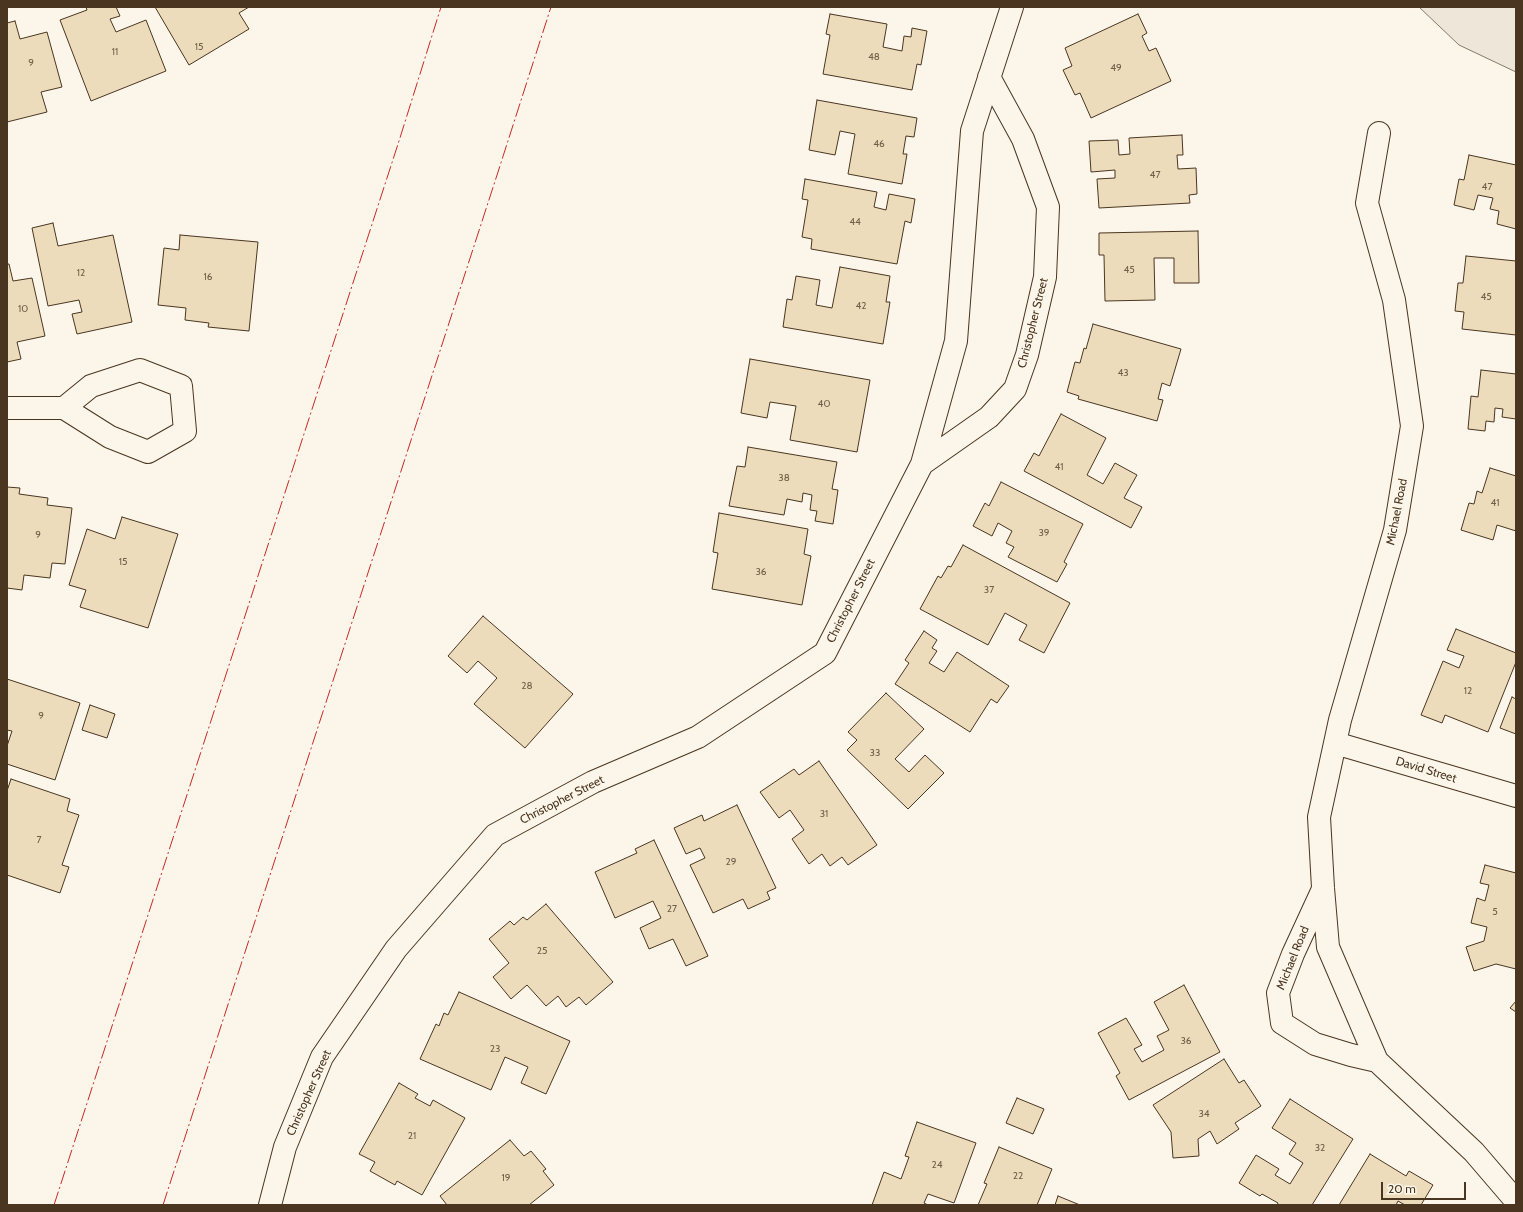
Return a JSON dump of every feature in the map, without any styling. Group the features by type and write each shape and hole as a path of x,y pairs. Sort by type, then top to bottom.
{"street":[{"name":"Christopher Street","path":"270,1205 285,1147 322,1057 396,949 495,835 593,782 698,737 825,653 922,464 956,341 972,131 1012,7"},
{"name":"Christopher Street","path":"922,464 990,417 1014,389 1027,355 1045,277 1048,208 1023,139 989,77"},
{"name":"Michael Road","path":"1379,133 1367,203 1394,300 1412,426 1395,530 1340,720 1319,817 1328,947 1377,1061 1474,1152 1516,1201"},
{"path":"7,408 64,408 110,437 148,452 185,431 181,386 140,370 91,386 64,408"},
{"name":"David Street","path":"1335,743 1516,796"},
{"name":"Michael Road","path":"1323,888 1293,954 1278,993 1282,1023 1315,1044 1377,1061"}],"shaded area":[{"path":"1419,7 1516,7 1516,72 1459,45"}],"building":[{"path":"86,7 116,7 120,16 110,19 116,32 146,20 166,71 91,101 60,20 87,10"},
{"path":"155,7 249,7 239,13 249,29 189,65"},
{"path":"830,14 887,24 883,47 902,51 904,36 911,37 912,28 927,31 921,65 917,64 912,90 823,74 830,35 826,34"},
{"path":"1138,14 1147,33 1142,36 1149,51 1156,48 1171,81 1091,118 1080,93 1075,95 1063,70 1072,66 1065,48"},
{"path":"15,21 20,39 47,32 62,87 41,92 47,112 7,122 7,23"},
{"path":"817,100 917,118 914,137 906,136 903,154 907,154 902,184 848,174 855,134 840,131 835,155 809,150"},
{"path":"1182,135 1183,155 1177,155 1178,169 1196,168 1197,194 1189,195 1190,203 1099,208 1097,179 1115,178 1115,170 1091,172 1089,141 1118,140 1119,155 1130,154 1129,138"},
{"path":"1469,155 1516,165 1516,229 1497,224 1499,211 1490,209 1493,198 1478,195 1474,210 1454,205 1459,179 1464,180"},
{"path":"805,179 877,192 874,207 886,210 889,194 915,199 911,223 905,221 897,264 811,249 812,239 802,237 808,200 802,199"},
{"path":"53,223 58,246 113,235 132,322 77,334 72,314 82,312 79,300 48,306 32,228"},
{"path":"1198,231 1199,283 1174,283 1174,258 1154,258 1155,300 1105,301 1104,255 1099,255 1099,233"},
{"path":"180,235 258,242 249,331 208,327 209,323 185,320 186,308 158,305 164,248 179,250"},
{"path":"1466,256 1516,261 1516,335 1462,329 1464,312 1455,311 1458,283 1463,283"},
{"path":"7,264 9,264 13,281 32,278 45,336 17,342 21,359 7,362"},
{"path":"840,267 890,276 886,302 890,302 883,344 783,327 787,299 792,300 796,276 820,280 816,305 832,308"},
{"path":"1093,324 1181,349 1170,386 1162,383 1158,399 1163,400 1157,421 1078,399 1079,396 1067,392 1075,362 1080,363 1084,348 1086,349"},
{"path":"750,359 870,380 857,452 790,440 796,406 770,402 767,418 741,413"},
{"path":"1481,370 1516,374 1516,419 1502,417 1503,409 1495,408 1494,422 1486,421 1485,431 1468,429 1471,396 1478,397"},
{"path":"1061,414 1106,438 1087,475 1103,484 1115,463 1137,475 1124,498 1142,507 1131,528 1024,471 1034,453 1039,456"},
{"path":"748,447 837,462 832,489 838,490 833,524 815,521 817,511 810,510 812,495 803,493 802,502 787,499 784,515 729,506 737,466 745,467"},
{"path":"1490,468 1516,476 1516,531 1497,525 1493,540 1461,530 1469,503 1474,504 1477,491 1482,493"},
{"path":"1001,482 1083,524 1064,562 1067,564 1057,582 1008,557 1014,547 1006,543 1012,531 998,523 992,536 973,526 985,503 989,506"},
{"path":"7,487 20,488 19,494 48,498 47,505 72,508 65,564 52,563 50,578 24,575 22,590 7,588"},
{"path":"719,513 808,529 804,554 811,556 802,605 712,589 718,553 713,552"},
{"path":"122,517 178,534 148,628 80,607 86,590 69,585 87,529 115,539"},
{"path":"963,545 1070,603 1044,653 1019,640 1027,625 1005,613 988,645 920,609 938,576 941,578 948,566 951,567"},
{"path":"483,616 573,694 525,748 474,704 497,678 478,661 467,673 448,656"},
{"path":"1456,629 1516,653 1516,662 1488,732 1445,715 1442,723 1421,715 1443,661 1459,668 1464,656 1447,650"},
{"path":"924,631 937,640 932,648 937,651 929,663 944,672 957,652 1009,686 997,703 991,699 970,732 895,684 909,663 905,660"},
{"path":"7,679 80,703 55,780 7,764 7,746 12,731 7,730"},
{"path":"886,693 924,729 895,759 909,772 925,755 944,773 908,809 847,750 857,740 848,732"},
{"path":"1512,697 1516,699 1516,734 1500,728"},
{"path":"90,705 115,714 107,738 82,730"},
{"path":"819,761 877,845 848,865 842,857 830,866 822,854 809,864 792,839 804,830 790,810 779,818 760,792 794,769 799,775"},
{"path":"11,779 70,799 67,811 79,815 62,865 69,867 60,893 7,875 7,791"},
{"path":"737,805 776,888 767,892 770,899 748,909 743,899 713,913 690,865 705,858 700,848 686,854 674,828 702,815 704,821"},
{"path":"654,840 708,956 686,966 673,939 649,949 640,928 661,918 653,901 615,918 595,872 637,853 635,849"},
{"path":"1485,865 1516,873 1516,969 1496,964 1474,971 1466,947 1484,941 1487,927 1471,923 1477,898 1485,901 1489,885 1480,883"},
{"path":"546,904 613,982 586,1005 579,997 566,1007 558,996 546,1006 527,985 511,999 493,977 509,963 489,939 510,921 514,925 523,917 527,920"},
{"path":"1184,985 1220,1052 1129,1100 1116,1076 1120,1073 1098,1033 1126,1018 1142,1045 1134,1049 1142,1062 1164,1050 1157,1036 1169,1030 1154,1002"},
{"path":"459,992 570,1041 546,1094 521,1083 528,1067 505,1057 491,1090 420,1059 436,1024 439,1026 444,1013 448,1015"},
{"path":"1516,1001 1516,1012 1510,1008"},
{"path":"1224,1059 1239,1083 1244,1080 1261,1106 1235,1123 1239,1129 1217,1144 1210,1131 1198,1139 1199,1156 1173,1158 1171,1132 1153,1105"},
{"path":"399,1083 418,1094 415,1098 430,1106 433,1100 465,1118 422,1195 397,1181 395,1185 370,1171 375,1162 359,1154"},
{"path":"1017,1098 1044,1109 1033,1134 1006,1123"},
{"path":"1290,1099 1353,1139 1312,1205 1277,1205 1278,1203 1262,1194 1260,1196 1239,1183 1256,1155 1279,1169 1275,1175 1290,1184 1303,1163 1289,1154 1296,1143 1272,1128"},
{"path":"917,1122 976,1143 954,1203 928,1194 924,1203 928,1205 872,1205 884,1172 901,1179 909,1157 905,1156"},
{"path":"510,1140 524,1156 531,1151 546,1169 543,1171 554,1185 529,1205 447,1205 440,1196"},
{"path":"999,1147 1052,1169 1037,1205 978,1205 987,1184 984,1183"},
{"path":"1370,1154 1406,1176 1409,1171 1433,1185 1421,1205 1405,1205 1398,1201 1396,1205 1339,1205"},
{"path":"1058,1196 1080,1205 1055,1205"}],"power":[{"path":"54,1205 399,141 441,7"},
{"path":"163,1205 551,7"}]}
